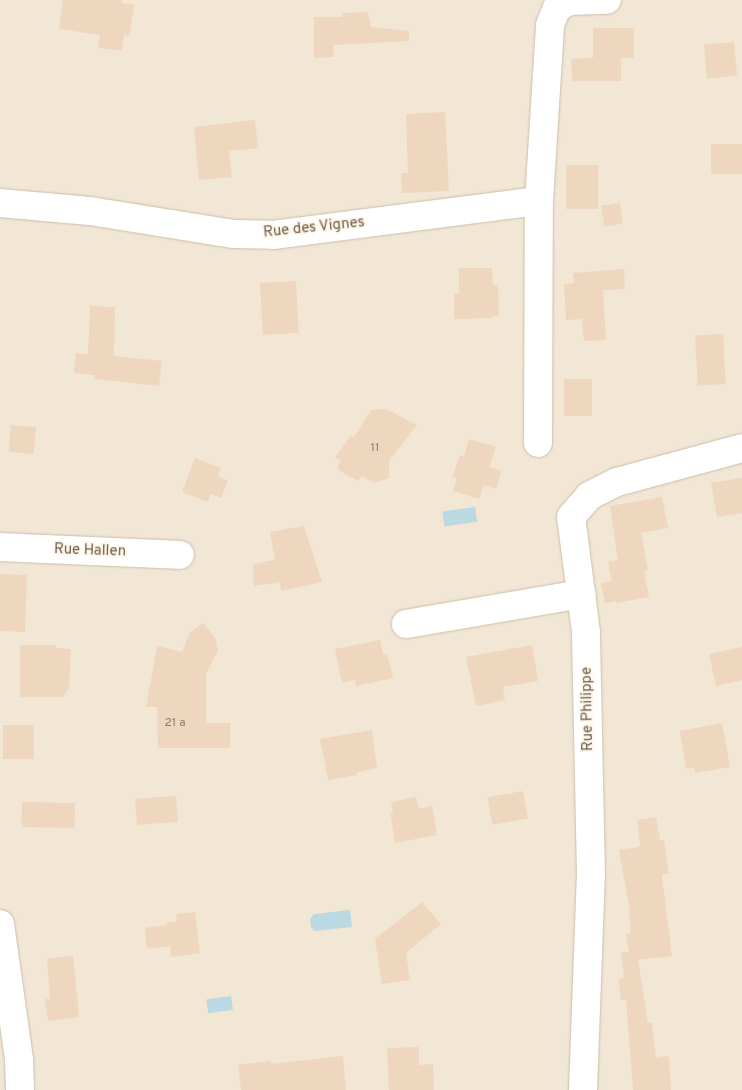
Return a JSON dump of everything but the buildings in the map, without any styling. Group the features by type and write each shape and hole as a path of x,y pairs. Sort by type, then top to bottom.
{"street":[{"path":"538,443 539,201 550,25 557,8 570,1 606,0"},
{"name":"Rue des Vignes","path":"0,203 90,211 234,234 273,235 539,201"},
{"name":"Rue Philippe","path":"583,1090 591,875 586,632 571,518 589,496 616,482 742,448"},
{"name":"Rue Hallen","path":"0,547 180,555"},
{"path":"406,624 581,594"},
{"path":"0,924 19,1060 20,1090"}],"shaded area":[{"path":"0,0 742,0 742,1090 0,1090"}],"water":[{"path":"475,507 477,522 444,526 442,512"},
{"path":"350,910 352,927 315,931 311,927 310,919 314,914"},
{"path":"231,996 233,1010 208,1013 206,999"}]}
